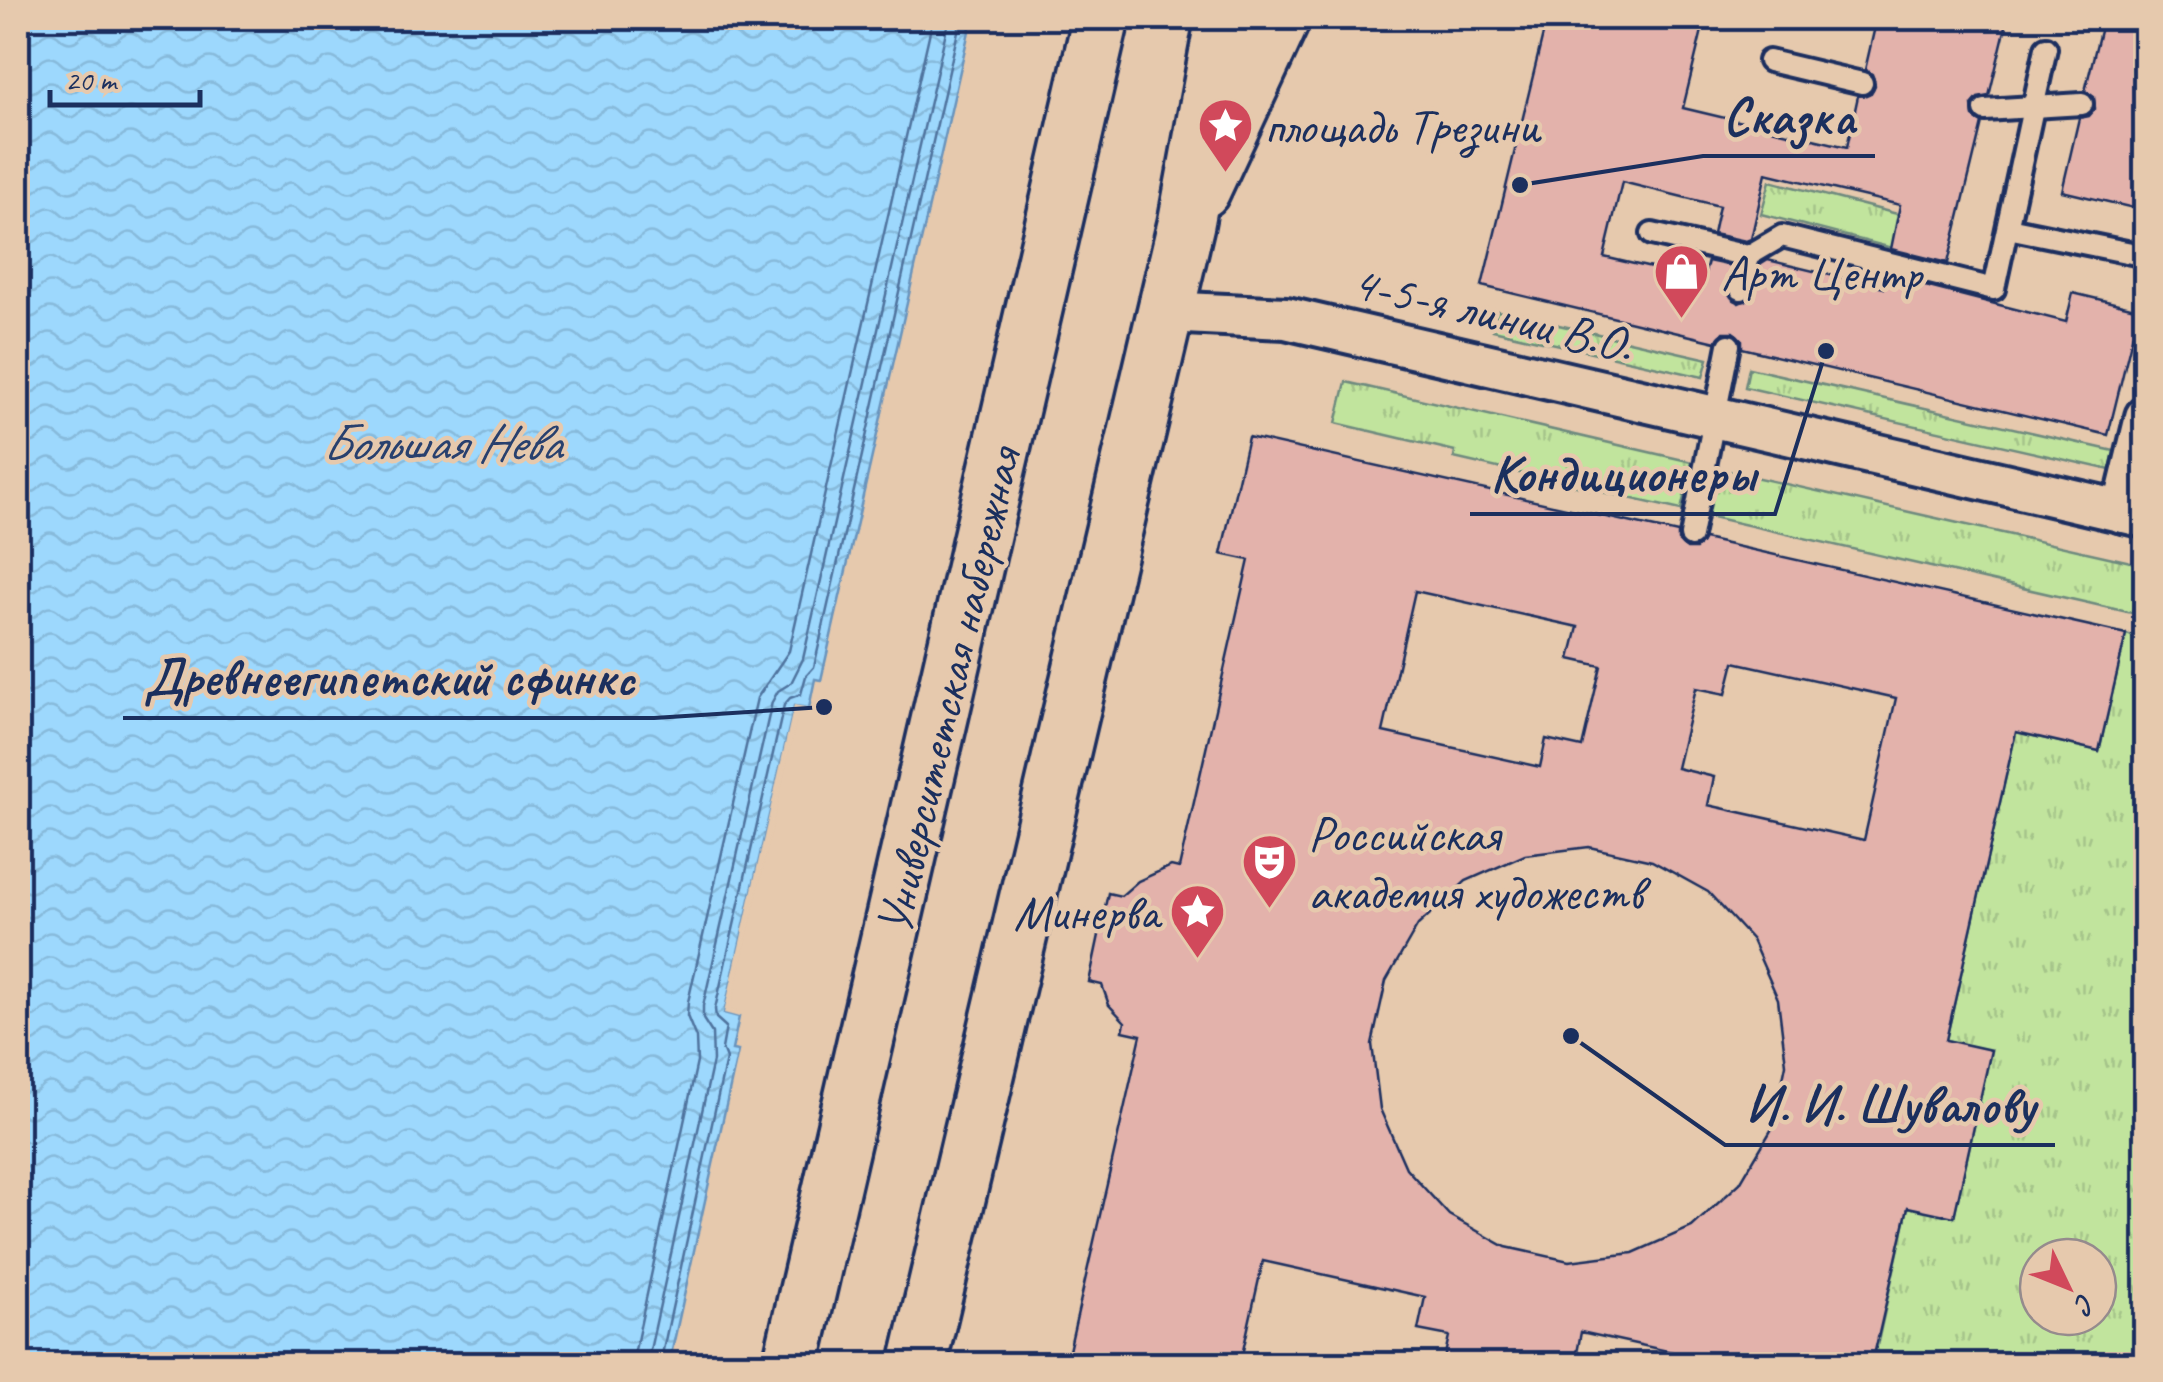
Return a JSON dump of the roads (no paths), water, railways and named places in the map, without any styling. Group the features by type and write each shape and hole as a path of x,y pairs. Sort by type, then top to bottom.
{"main road":[{"name":"Университетская набережная","path":"791,1364 1102,18"},
{"path":"918,1364 1186,224 1224,18"},
{"path":"1186,224 1282,18"}],"street":[{"name":"4-5-я линии В.О.","path":"1165,312 1286,318 2134,515"},
{"path":"2134,515 2146,417"}],"lane":[{"path":"1652,234 1748,256 1782,236 1994,288 2046,48"},
{"path":"1769,61 1862,82"},
{"path":"1985,110 2082,104"},
{"path":"2008,228 2146,256"},
{"path":"1741,289 1748,256"},
{"path":"1691,536 1730,345"}],"water":[{"name":"Большая Нева","path":"18,18 972,18 821,680 815,679 809,708 794,706 724,1013 739,1017 732,1050 738,1051 669,1364 18,1364"}],"place":[{"name":"площадь Трезини","path":"1225,174"},
{"name":"Сказка","path":"1520,185"},
{"name":"Арт Центр","path":"1682,321"},
{"name":"Кондиционеры","path":"1826,351"},
{"name":"Древнеегипетский сфинкс","path":"824,707"},
{"name":"Российская академия художеств","path":"1269,911"},
{"name":"Минерва","path":"1198,960"},
{"name":"И. И. Шувалову","path":"1571,1036"}]}
